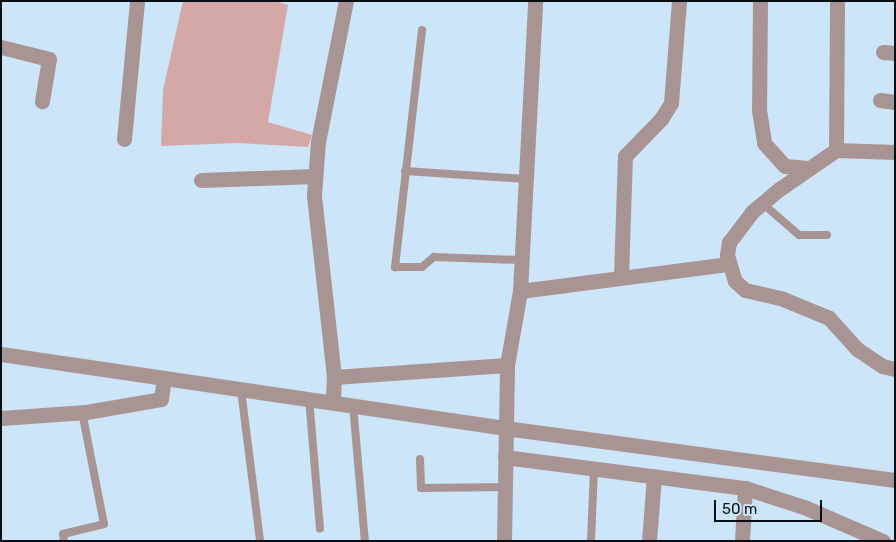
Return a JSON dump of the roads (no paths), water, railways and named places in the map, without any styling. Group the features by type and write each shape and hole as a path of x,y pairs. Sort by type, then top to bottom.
{"street":[{"path":"124,139 137,1"},
{"path":"333,402 334,377 314,195 318,142 346,1"},
{"path":"504,541 505,428 508,365 520,291 535,1"},
{"path":"621,276 625,156 661,119 671,103 679,1"},
{"path":"760,1 759,102 764,143 785,166 810,168"},
{"path":"836,150 837,1"},
{"path":"1,47 49,59 42,101"},
{"path":"895,152 836,150 762,204 729,242 728,264 735,281 745,290 783,299 828,318 857,349 882,366 895,369"},
{"path":"201,180 315,176"},
{"path":"520,291 621,276 679,272 728,264"},
{"path":"1,354 505,428 895,480"},
{"path":"334,377 508,365"},
{"path":"1,418 82,412 161,399 164,378"},
{"path":"505,457 745,488 804,507 874,539"},
{"path":"649,541 654,476"},
{"path":"742,541 745,488"}],"lane":[{"path":"422,30 404,171 395,268 422,268 434,257 521,260"},
{"path":"404,171 526,179"},
{"path":"762,204 799,235 827,235"},
{"path":"241,390 260,541"},
{"path":"309,398 320,529"},
{"path":"354,405 365,541"},
{"path":"64,541 62,534 104,524 82,412"},
{"path":"420,459 421,488 505,487"},
{"path":"591,541 594,469"}]}
